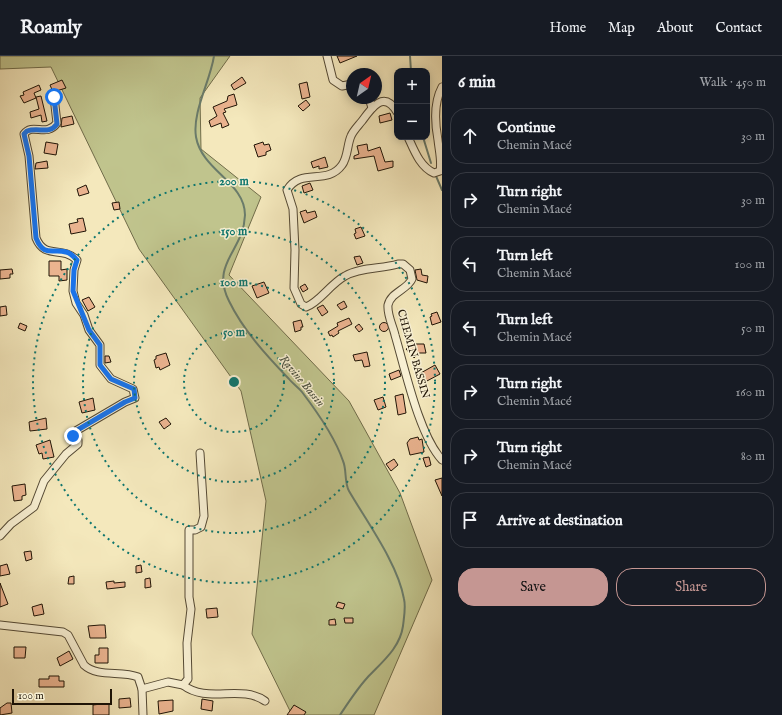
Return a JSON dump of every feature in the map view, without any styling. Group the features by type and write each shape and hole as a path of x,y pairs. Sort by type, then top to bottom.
{"street":[{"path":"327,56 333,80 342,86 346,85"},
{"path":"409,140 414,151 428,170 434,173 440,171 442,165 437,134 437,105 442,87"},
{"path":"0,536 11,524 34,507 44,481 66,454 78,444 78,440 73,436 74,432 125,402 132,400 135,398 136,393 134,389 111,379 100,365 100,345 89,330 73,291 74,270 77,260 64,251 49,252 39,245 36,238 29,156 24,134 32,129 46,131 57,124 54,97"},
{"path":"371,104 372,108 378,102 384,101 394,108"},
{"name":"CHEMIN BASSIN","path":"372,108 351,135 345,161 342,166 332,174 299,178 294,181 287,190 292,209 295,250 294,288 301,304 306,307 314,304 334,283 347,275 403,264 410,270 412,278 411,282 392,298 388,310 401,358 429,442 442,460"},
{"path":"183,685 188,679 187,643 191,609 189,597 189,530 195,530 201,526 204,516 200,453"},
{"path":"0,625 63,632 68,635 84,665 88,668 95,671 131,675 138,678 142,689 143,715"},
{"path":"142,689 163,683 183,685 192,692 201,694 246,694 265,700"}],"green space":[{"path":"0,56 230,56 200,98 201,149 261,197 229,275 349,401 400,493 432,580 374,715 292,715 252,634 266,501 241,391 139,249 51,67 0,69"}],"building":[{"path":"337,56 357,56 340,63"},
{"path":"242,77 246,83 234,90 231,85"},
{"path":"62,80 66,88 53,92 50,85"},
{"path":"307,82 310,97 302,99 299,84"},
{"path":"39,85 41,90 34,93 36,98 24,103 20,96 24,95 23,92"},
{"path":"234,94 237,105 224,109 226,112 223,113 229,125 222,128 221,123 211,127 209,121 217,116 213,107 227,101 228,96"},
{"path":"41,96 47,121 42,122 41,115 31,118 30,112 39,109 36,97"},
{"path":"306,100 310,105 303,111 298,106"},
{"path":"390,113 392,120 380,123 379,116"},
{"path":"72,116 74,124 61,127 62,118"},
{"path":"46,142 58,144 56,155 44,153"},
{"path":"263,142 264,145 269,144 271,150 266,152 266,155 258,157 254,145"},
{"path":"367,144 368,151 380,147 385,162 393,161 393,167 378,171 374,156 354,159 354,156 359,154 357,146"},
{"path":"325,157 328,167 319,169 319,166 313,168 311,162"},
{"path":"47,161 48,168 35,169 36,163"},
{"path":"310,183 313,190 304,193 302,186"},
{"path":"86,185 89,193 79,196 77,189"},
{"path":"119,202 120,209 114,210 112,203"},
{"path":"306,210 307,213 315,211 317,217 304,223 300,212"},
{"path":"83,218 86,231 71,234 69,224 78,222 77,219"},
{"path":"361,227 365,236 356,239 354,234 356,233 355,229"},
{"path":"360,256 363,263 357,265 354,257"},
{"path":"49,261 61,261 61,270 67,269 67,280 59,281 59,276 49,276"},
{"path":"12,269 13,274 10,274 10,278 0,279 0,270"},
{"path":"421,269 422,275 428,276 427,283 417,280 415,270"},
{"path":"264,282 269,293 257,298 252,286"},
{"path":"305,284 308,289 303,292 300,287"},
{"path":"89,297 95,307 88,311 82,300"},
{"path":"344,301 347,307 341,310 337,305"},
{"path":"323,305 328,312 322,316 317,308"},
{"path":"6,306 7,315 0,316 0,307"},
{"path":"437,312 441,322 432,325 430,317 432,316 431,314"},
{"path":"349,318 352,324 338,331 339,333 333,337 332,335 330,336 328,332 338,326 337,323"},
{"path":"301,320 303,327 301,327 301,330 295,332 293,322"},
{"path":"20,323 27,326 25,331 18,328"},
{"path":"382,323 386,323 388,327 386,331 382,331 380,329 380,325"},
{"path":"359,324 363,329 359,332 355,327"},
{"path":"412,344 424,344 426,353 419,353 414,358 406,349"},
{"path":"367,352 370,366 364,367 362,360 355,361 353,355"},
{"path":"166,353 170,365 160,370 159,367 156,368 154,360 156,359 156,356"},
{"path":"105,356 109,356 111,362 105,363"},
{"path":"435,365 440,374 425,382 424,379 422,380 419,374"},
{"path":"399,370 401,376 391,380 389,374"},
{"path":"403,394 406,413 398,415 395,396"},
{"path":"383,397 386,407 378,410 374,400"},
{"path":"93,398 95,410 82,413 79,402"},
{"path":"46,418 47,429 30,431 29,422"},
{"path":"166,418 171,424 164,429 159,422"},
{"path":"418,437 419,440 422,439 424,452 410,455 407,443 410,439"},
{"path":"50,440 54,457 43,459 42,453 39,454 36,445"},
{"path":"429,457 431,465 426,467 423,458"},
{"path":"394,459 398,465 391,471 386,464"},
{"path":"442,478 442,496 435,480"},
{"path":"25,484 26,495 22,496 22,500 14,501 12,486"},
{"path":"31,551 32,559 26,561 24,552"},
{"path":"7,564 10,574 0,576 0,566"},
{"path":"141,565 142,572 136,573 136,566"},
{"path":"74,576 74,584 68,584 69,577"},
{"path":"150,578 151,587 145,588 145,579"},
{"path":"114,581 114,583 125,582 125,587 107,589 106,582"},
{"path":"0,583 8,604 0,607"},
{"path":"338,602 345,604 343,609 336,607"},
{"path":"42,604 44,614 34,616 32,607"},
{"path":"217,608 218,617 207,618 206,609"},
{"path":"344,618 353,618 353,623 345,623"},
{"path":"335,619 336,625 329,625 329,620"},
{"path":"105,625 106,638 90,638 88,626"},
{"path":"14,647 26,647 25,658 14,658"},
{"path":"99,648 108,648 108,663 95,663 95,655 99,655"},
{"path":"69,651 73,659 60,666 57,658"},
{"path":"49,676 59,676 59,681 64,681 64,687 39,687 39,679 49,679"},
{"path":"130,698 131,707 119,708 119,699"},
{"path":"202,699 213,701 212,711 201,709"},
{"path":"173,700 173,711 159,714 158,701"},
{"path":"7,703 11,703 12,713 0,715 0,708"},
{"path":"109,704 109,715 93,715 93,705"},
{"path":"294,705 306,712 304,715 287,715"}],"waterway":[{"name":"Ravine Bassin","path":"214,56 199,107 195,127 196,137 200,149 206,159 238,194 243,204 245,215 239,238 225,267 223,277 224,288 229,301 248,332 272,361 302,392 331,434 340,452 344,465 347,487 389,558 401,586 405,602 403,626 394,648 367,678 340,715"},
{"path":"410,56 411,68"},
{"path":"424,140 431,163"},
{"path":"436,176 442,190"}],"route":[{"path":"54,97 57,124 50,130 46,131 32,129 24,134 29,156 36,238 39,245 49,252 64,251 77,260 74,270 73,291 76,303 84,315 89,330 100,345 100,365 111,379 134,389 136,393 135,398 125,402 74,432 73,436"}]}
